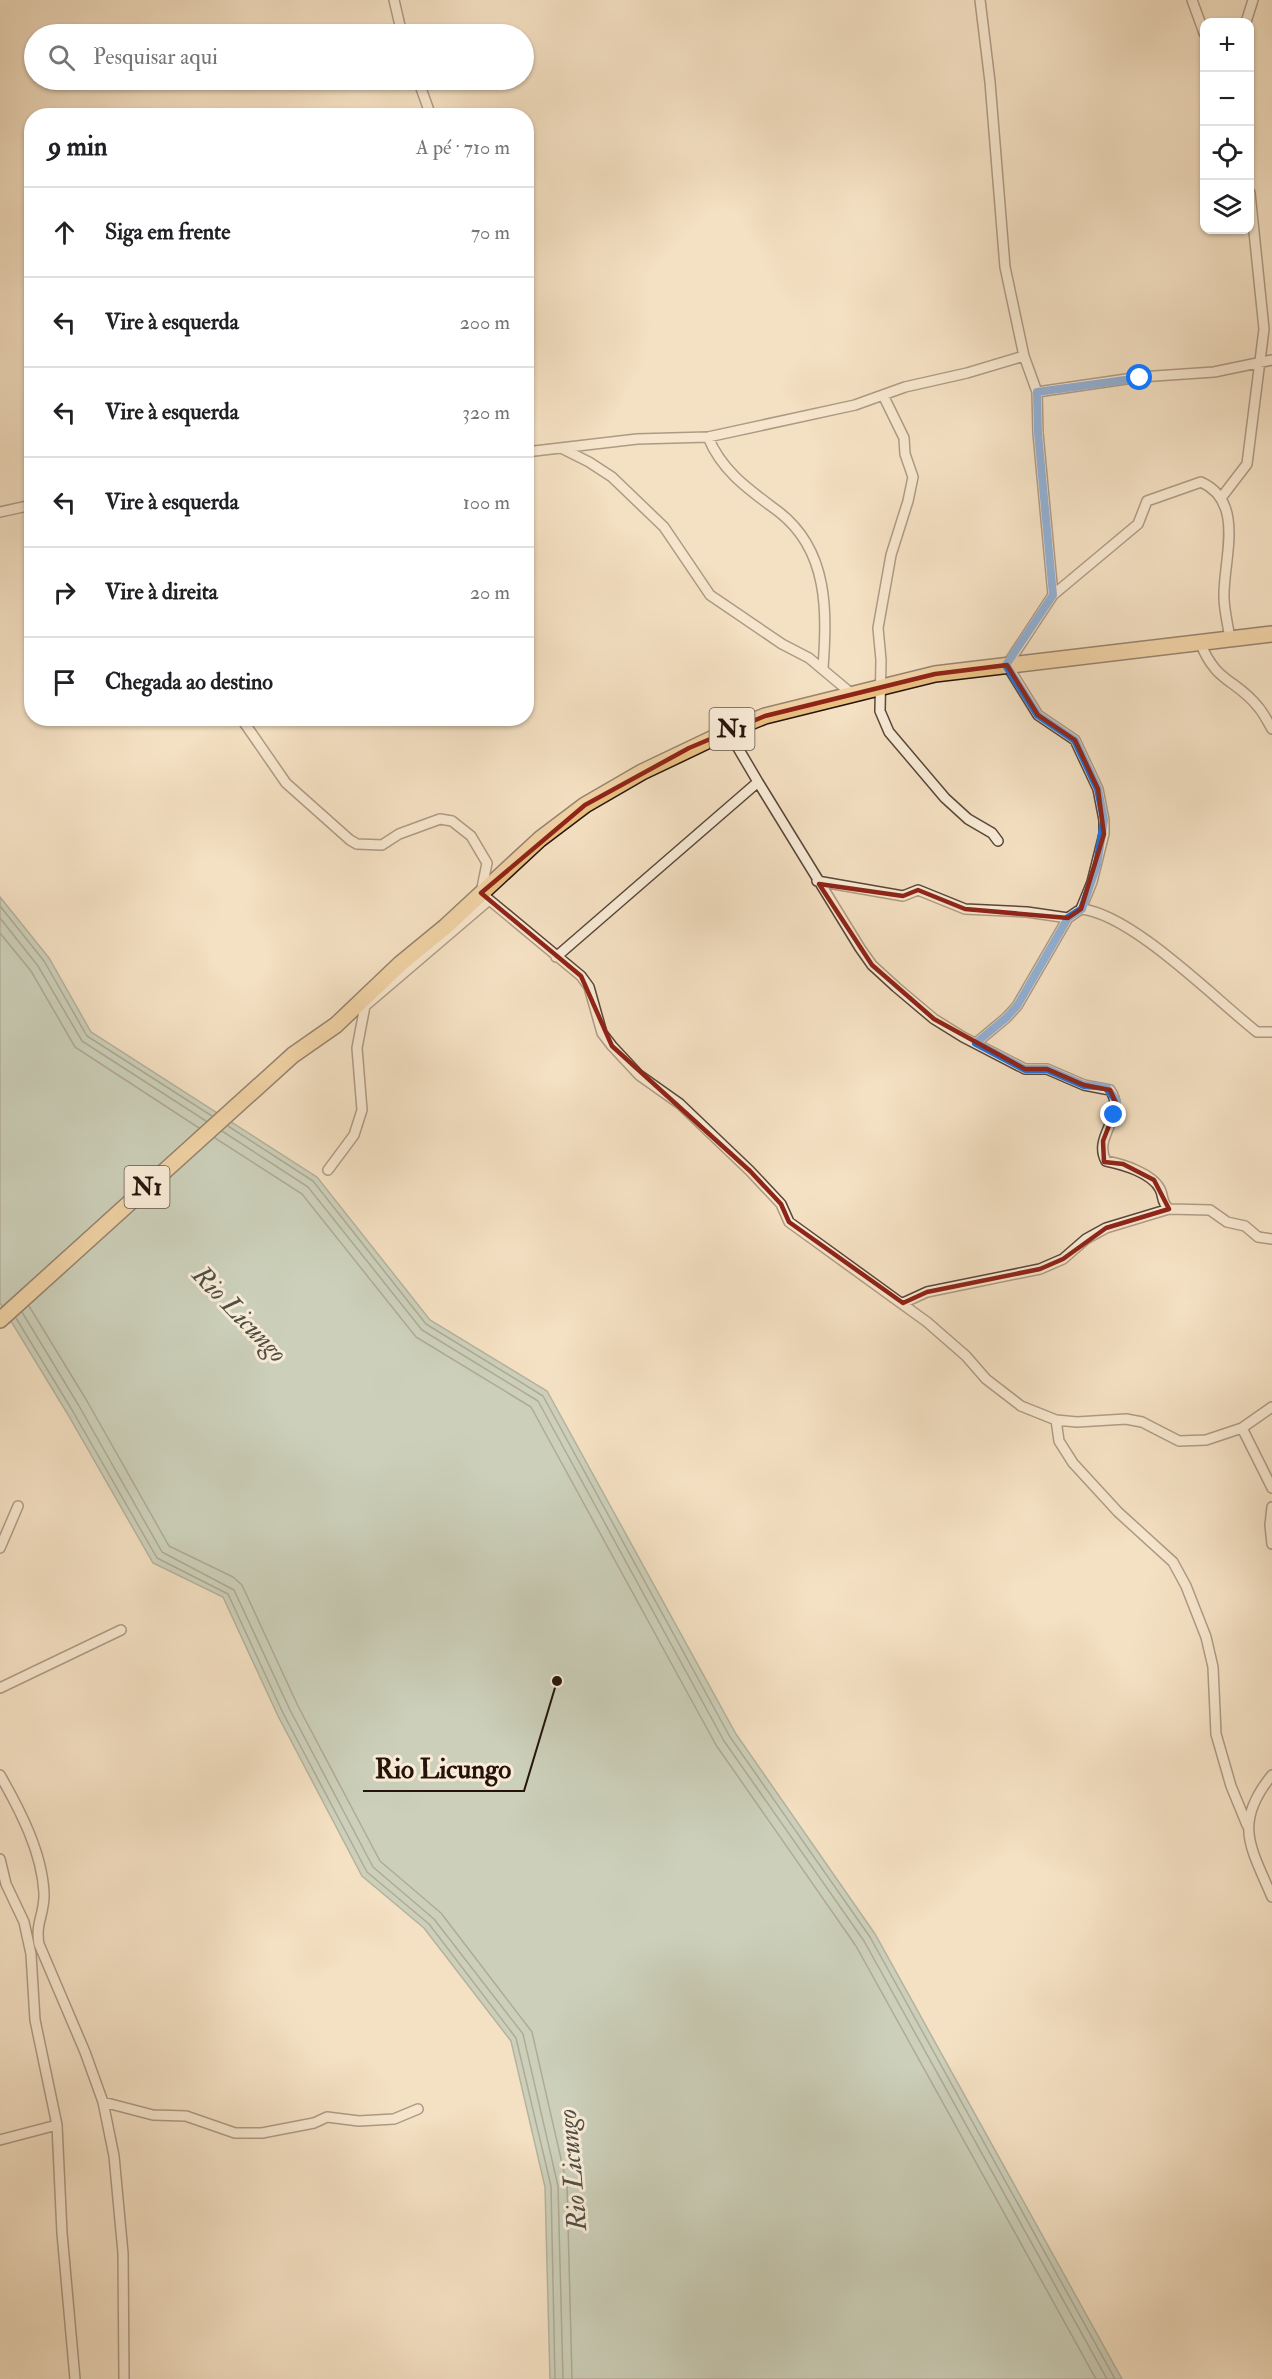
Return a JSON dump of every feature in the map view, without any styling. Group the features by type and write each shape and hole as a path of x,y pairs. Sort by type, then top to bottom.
{"highway":[{"name":"N1","path":"0,1320 293,1055 336,1026 400,964 484,897 540,839 585,805 642,772 765,716 935,674 1272,634"}],"street":[{"path":"393,0 399,24"},
{"path":"980,0 990,82 1005,267 1024,356 1037,392 1038,433 1053,595"},
{"path":"1192,0 1200,22"},
{"path":"1247,18 1253,0"},
{"path":"421,90 427,108"},
{"path":"1221,498 1247,464 1264,329 1254,232"},
{"path":"534,451 637,439 708,437 825,412 904,387 967,373 1024,356"},
{"path":"1037,392 1258,365 1272,360"},
{"path":"883,395 904,438 905,454 913,477 891,555 878,628 882,687 880,711 889,732 945,798 968,819 992,833 998,841"},
{"path":"708,437 740,484 789,520 802,536 820,569 825,590 823,668"},
{"path":"561,448 612,477 664,527 710,595 782,644 809,658 852,694"},
{"path":"976,1043 1017,1006 1068,918 1082,909 1092,882 1104,834 1104,820 1098,789 1075,740 1038,715 1006,665 1053,595 1138,524 1147,501 1202,482 1221,498 1228,519 1228,564 1224,597 1230,639"},
{"path":"0,512 24,508"},
{"path":"1200,642 1208,662 1221,678 1259,707 1272,729"},
{"path":"246,726 266,759 286,783 357,844 382,845 399,834 440,819 452,821 471,836 487,863 484,897 365,1006 357,1048 362,1110 354,1135 328,1170"},
{"path":"728,731 817,881 860,948 879,972 934,1019 1025,1069 1047,1069 1084,1085 1110,1090 1117,1105 1111,1126 1103,1141 1105,1160 1123,1164 1154,1180 1161,1190 1164,1205 1169,1209"},
{"path":"556,957 758,782"},
{"path":"817,881 903,896 918,890 965,909 1053,914 1068,918"},
{"path":"484,897 547,945 556,957 589,987 602,1033 619,1055 647,1081 680,1104 750,1171 781,1204 789,1222 903,1303 966,1356 986,1379 1021,1406 1056,1420 1077,1422 1126,1419 1142,1422 1179,1441 1206,1440 1242,1428 1272,1407"},
{"path":"1082,909 1108,916 1152,943 1257,1032 1272,1032"},
{"path":"903,1303 927,1292 1040,1269 1064,1259 1086,1239 1106,1228 1169,1209 1210,1210 1227,1222 1245,1226 1258,1237 1272,1239"},
{"path":"1056,1420 1059,1441 1073,1462 1118,1512 1173,1562 1186,1586 1206,1637 1213,1667 1216,1734 1257,1862 1272,1897"},
{"path":"1242,1428 1272,1488"},
{"path":"1259,1460 1272,1467"},
{"path":"0,1548 18,1506"},
{"path":"1272,1507 1270,1525 1272,1544"},
{"path":"0,1688 121,1630"},
{"path":"0,1774 38,1854 44,1894 36,1928 39,1944 85,2052 103,2102 114,2156 121,2223 124,2379"},
{"path":"1247,1825 1254,1803 1272,1775"},
{"path":"0,1859 6,1884 27,1933 31,1954 35,2020 57,2125 62,2233 75,2379"},
{"path":"103,2102 153,2115 186,2116 235,2133 261,2133 314,2123 327,2117 359,2121 394,2119 418,2109"},
{"path":"0,2140 57,2125"}],"highlighted area":[{"path":"1007,665 1038,715 1075,740 1098,789 1104,834 1081,909 1068,918 965,909 918,890 903,896 819,884 872,965 934,1019 1025,1069 1047,1069 1084,1085 1110,1090 1117,1105 1103,1141 1104,1162 1123,1164 1154,1180 1169,1209 1106,1228 1063,1259 1040,1269 927,1292 903,1303 789,1222 781,1204 750,1171 612,1046 581,976 481,893 585,805 689,748 765,716 935,674"}],"water":[{"path":"0,897 49,958 91,1032 317,1177 430,1320 547,1391 736,1734 875,1934 1122,2379 550,2379 545,2187 511,2041 424,1928 362,1876 278,1716 223,1597 153,1563 67,1413 0,1303"}],"place":[{"name":"Rio Licungo","path":"557,1681"}],"route":[{"path":"1114,1115 1117,1101 1106,1087 1084,1085 1047,1069 1025,1069 976,1043 1017,1006 1061,928 1073,913 1082,909 1097,865 1104,834 1104,820 1098,789 1075,740 1038,715 1006,665 1053,595 1038,433 1037,392 1140,378"}]}
